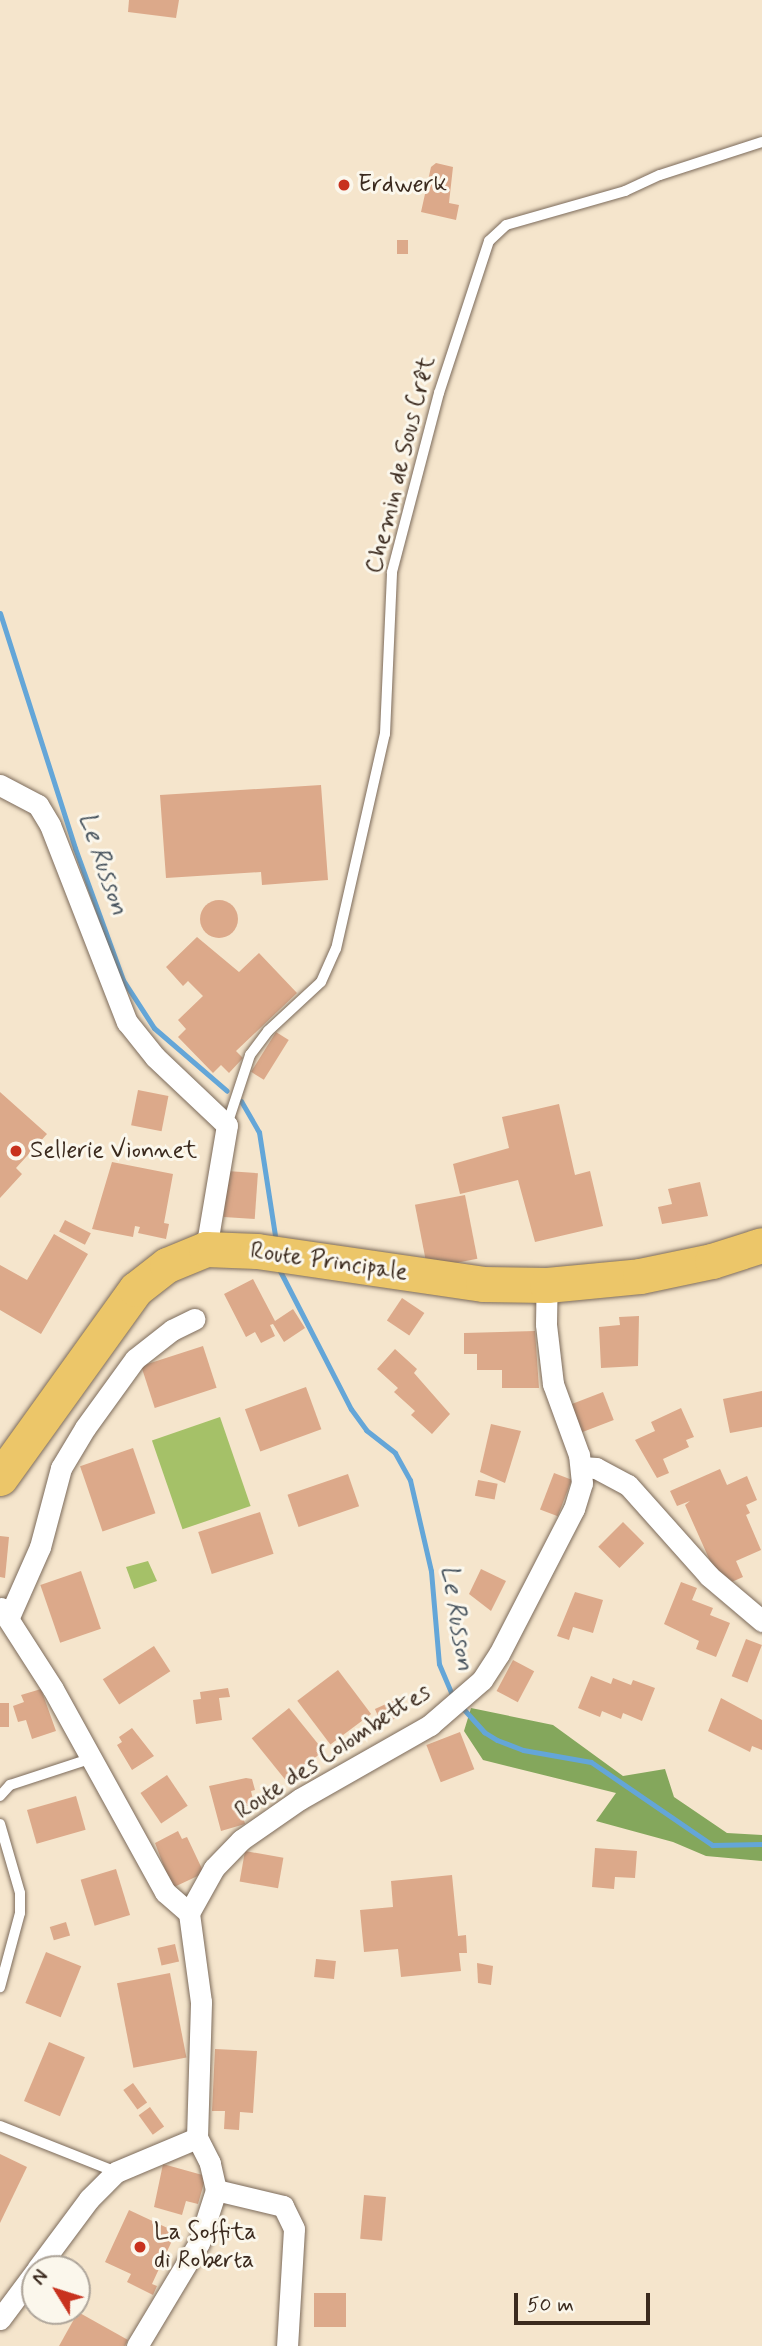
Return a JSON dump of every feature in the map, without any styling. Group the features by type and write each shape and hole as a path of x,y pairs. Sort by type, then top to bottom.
{"main road":[{"name":"Route Principale","path":"0,1478 136,1289 167,1265 206,1249 257,1251 483,1284 547,1285 640,1276 712,1261 762,1245"}],"street":[{"path":"0,785 38,805 50,825 127,1022 155,1057 227,1125 206,1249"},
{"path":"547,1285 546,1324 553,1384 582,1467 596,1468 628,1485 709,1576 762,1621"},
{"path":"137,2346 199,2243 216,2190 210,2164 197,2138 201,2002 189,1913 165,1892 93,1758 4,1612 40,1547 61,1468 85,1428 135,1359 172,1330 195,1319"},
{"name":"Route des Colombettes","path":"189,1913 214,1868 266,1820 449,1711 468,1694 499,1654 574,1509 582,1467"},
{"path":"48,2255 89,2199 116,2172 197,2138"},
{"path":"216,2190 283,2206 293,2228 286,2346"},
{"path":"0,2319 21,2291"}],"lane":[{"name":"Chemin de Sous Crêt","path":"227,1125 250,1055 268,1031 321,982 336,949 385,734 392,572 439,393 489,241 506,225 625,191 660,175 762,142"},
{"path":"0,1796 10,1786 93,1758"},
{"path":"0,1824 20,1893 20,1913 0,1987"},
{"path":"0,2126 116,2172"}],"green space":[{"path":"220,1417 251,1506 183,1529 152,1440"},
{"path":"148,1561 157,1581 134,1589 126,1567"},
{"path":"471,1708 553,1725 623,1776 665,1769 674,1797 727,1833 762,1835 762,1861 706,1856 673,1842 596,1821 616,1793 483,1760 464,1731"}],"building":[{"path":"129,0 179,0 176,18 128,12"},
{"path":"436,163 453,167 449,203 459,205 456,220 421,212 431,167"},
{"path":"397,240 408,240 408,254 397,254"},
{"path":"321,785 328,880 262,885 261,872 166,878 160,795"},
{"path":"219,900 232,906 238,919 232,932 219,938 206,932 200,919 206,906"},
{"path":"197,937 239,972 259,953 297,993 236,1051 243,1058 229,1073 221,1065 213,1073 178,1037 186,1029 178,1020 203,996 188,981 183,986 166,967"},
{"path":"276,1032 289,1040 264,1080 251,1072"},
{"path":"138,1090 168,1096 162,1131 131,1125"},
{"name":"Sellerie Vionnet","path":"0,1092 47,1134 16,1168 22,1174 0,1198"},
{"path":"559,1104 575,1175 590,1171 603,1226 535,1242 518,1180 460,1194 453,1164 509,1148 502,1117"},
{"path":"112,1162 173,1174 164,1223 169,1224 166,1239 138,1233 140,1227 135,1226 133,1237 92,1229"},
{"path":"227,1171 258,1173 255,1219 224,1217"},
{"path":"700,1182 708,1216 662,1224 658,1207 672,1204 668,1189"},
{"path":"465,1195 477,1259 427,1269 415,1205"},
{"path":"65,1220 91,1233 85,1245 59,1232"},
{"path":"54,1234 88,1254 41,1334 0,1310 0,1265 27,1280"},
{"path":"253,1279 275,1321 293,1309 305,1328 284,1342 273,1324 270,1325 275,1336 261,1343 255,1332 246,1337 224,1294"},
{"path":"402,1298 424,1313 409,1335 387,1320"},
{"path":"639,1316 638,1366 601,1368 599,1327 620,1325 619,1317"},
{"path":"535,1331 539,1388 502,1388 502,1370 477,1370 477,1354 464,1354 464,1333"},
{"path":"203,1346 217,1388 155,1408 141,1366"},
{"path":"395,1349 417,1369 414,1373 450,1414 432,1434 411,1415 415,1411 394,1392 398,1388 377,1369"},
{"path":"306,1387 321,1429 260,1452 245,1409"},
{"path":"762,1391 762,1427 730,1433 723,1399"},
{"path":"603,1392 614,1420 582,1432 571,1404"},
{"path":"681,1408 694,1437 686,1440 689,1447 663,1459 669,1473 657,1478 635,1440 655,1431 651,1422"},
{"path":"491,1424 521,1431 505,1483 480,1472"},
{"path":"133,1448 155,1513 103,1531 80,1466"},
{"path":"720,1469 727,1485 747,1476 757,1500 746,1505 750,1513 746,1515 761,1550 736,1561 743,1577 727,1584 715,1572 685,1505 690,1501 677,1506 670,1491"},
{"path":"554,1473 572,1480 558,1516 540,1509"},
{"path":"348,1474 359,1506 299,1527 287,1495"},
{"path":"478,1480 498,1484 495,1500 475,1496"},
{"path":"260,1512 274,1554 212,1574 198,1532"},
{"path":"623,1522 644,1543 619,1568 598,1547"},
{"path":"0,1536 9,1537 5,1578 0,1577"},
{"path":"481,1569 506,1581 491,1611 469,1594"},
{"path":"81,1571 101,1629 60,1643 40,1585"},
{"path":"681,1582 697,1588 692,1600 713,1608 710,1615 730,1623 716,1657 696,1649 699,1641 664,1624"},
{"path":"575,1592 603,1600 593,1633 573,1627 569,1640 557,1636"},
{"path":"746,1639 762,1645 748,1682 732,1676"},
{"path":"154,1646 170,1671 119,1704 103,1679"},
{"path":"513,1660 534,1671 518,1702 497,1691"},
{"path":"338,1670 371,1714 330,1745 297,1701"},
{"path":"591,1676 611,1684 613,1678 631,1685 633,1680 655,1688 642,1721 623,1713 621,1719 602,1711 600,1717 578,1708"},
{"path":"228,1688 230,1697 219,1698 222,1720 196,1724 193,1700 201,1699 200,1692"},
{"path":"41,1689 56,1731 32,1739 26,1720 18,1722 13,1706 24,1702 21,1695"},
{"path":"721,1698 762,1720 762,1750 752,1746 750,1752 708,1731"},
{"path":"395,1700 402,1716 382,1724 375,1709"},
{"path":"0,1703 9,1703 9,1727 0,1727"},
{"path":"289,1708 324,1751 286,1781 252,1738"},
{"path":"132,1728 154,1756 132,1770 117,1745 122,1742 119,1737"},
{"path":"460,1732 474,1769 441,1782 426,1745"},
{"path":"167,1775 188,1806 161,1824 140,1793"},
{"path":"252,1779 255,1790 251,1791 254,1804 241,1808 245,1824 221,1831 209,1786"},
{"path":"76,1796 86,1830 37,1844 27,1810"},
{"path":"178,1831 182,1839 187,1837 204,1873 172,1888 155,1843"},
{"path":"595,1848 637,1851 635,1878 615,1877 614,1889 592,1887"},
{"path":"245,1851 283,1858 278,1888 240,1882"},
{"path":"116,1869 130,1915 95,1926 81,1880"},
{"path":"452,1875 458,1936 466,1935 467,1953 459,1953 461,1971 401,1977 398,1949 364,1952 360,1910 393,1907 391,1881"},
{"path":"66,1922 70,1935 54,1940 50,1927"},
{"path":"175,1944 179,1962 162,1966 157,1948"},
{"path":"46,1952 81,1966 61,2017 25,2003"},
{"path":"316,1959 336,1961 334,1979 314,1977"},
{"path":"477,1963 493,1966 491,1985 478,1983"},
{"path":"170,1973 186,2057 133,2068 117,1983"},
{"path":"49,2042 85,2057 60,2116 24,2101"},
{"path":"215,2049 257,2051 253,2113 240,2112 239,2130 224,2129 225,2111 212,2111"},
{"path":"133,2083 147,2102 137,2109 123,2090"},
{"path":"150,2107 164,2126 153,2135 139,2115"},
{"path":"0,2154 27,2167 0,2223"},
{"path":"163,2164 206,2176 198,2204 186,2201 182,2215 154,2207"},
{"path":"364,2195 386,2197 382,2241 360,2239"},
{"name":"La Soffita di Roberta","path":"129,2210 176,2232 152,2284 157,2286 153,2295 127,2282 131,2274 105,2262"},
{"path":"314,2293 346,2293 346,2327 314,2327"},
{"path":"91,2319 128,2340 125,2346 59,2346 71,2325 91,2325"}],"waterway":[{"name":"Le Russon","path":"0,613 75,848 123,980 154,1028 227,1091"},
{"name":"Le Russon","path":"241,1101 259,1132 275,1235"},
{"name":"Le Russon","path":"280,1271 351,1409 366,1430 395,1453 410,1480 431,1571 439,1664 453,1697"},
{"name":"Le Russon","path":"459,1704 484,1732 497,1740 523,1750 591,1762 712,1845 762,1844"}],"place":[{"name":"Erdwerk","path":"344,185"},
{"name":"Sellerie Vionnet","path":"16,1151"},
{"name":"La Soffita di Roberta","path":"140,2247"}]}
